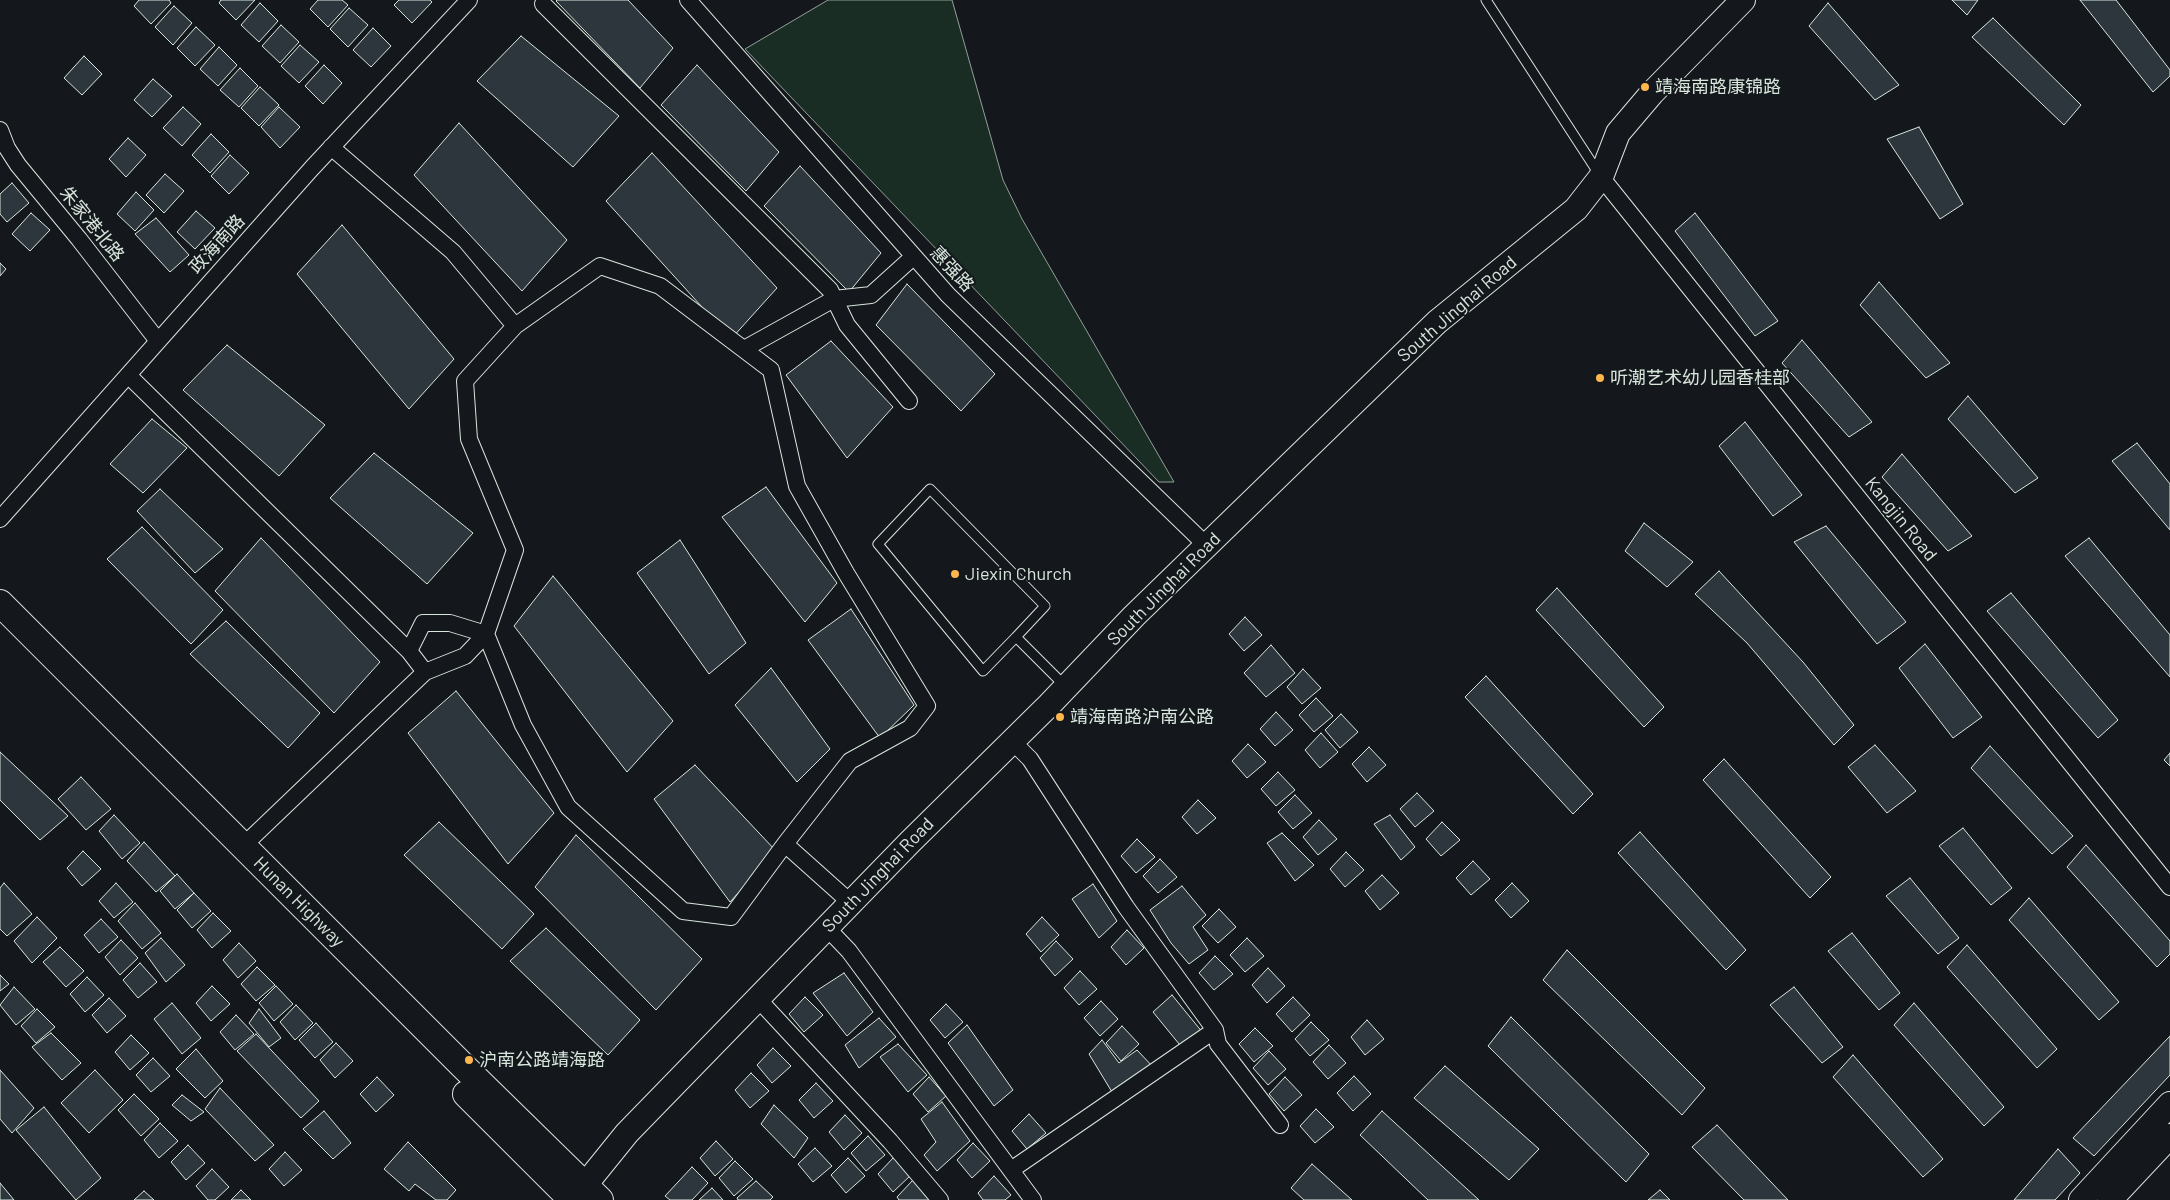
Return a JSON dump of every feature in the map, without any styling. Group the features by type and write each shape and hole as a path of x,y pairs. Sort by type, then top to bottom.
{"main road":[{"name":"Hunan Highway","path":"0,603 463,1066 584,1196"},
{"name":"Hunan Highway","path":"0,629 584,1196"}],"street":[{"name":"政海南路","path":"0,518 331,147 469,0"},
{"name":"惠强路","path":"688,0 948,295 1206,545"},
{"name":"South Jinghai Road","path":"584,1196 627,1133 851,903 1206,545 1437,322 1576,209 1601,177 1618,134 1652,93 1743,0"},
{"path":"543,4 830,290 847,325 909,401"},
{"name":"朱家港北路","path":"0,130 7,148 18,165 79,239 158,341"},
{"path":"331,147 453,252 515,326"},
{"name":"Kangjin Road","path":"1601,177 2170,887"},
{"path":"744,349 834,299 871,296 913,257"},
{"path":"243,846 425,672 465,656 486,634 515,550 469,439 465,381 515,326 600,266 660,286 771,370 797,486 846,574 926,706 910,728 850,761 731,917 683,911 568,807 523,725 486,634"},
{"path":"128,375 410,651 425,672"},
{"path":"410,651 423,623 450,623 486,634"},
{"path":"1012,741 1030,759 1126,907 1215,1030 1218,1044 1280,1125"},
{"path":"785,844 851,903"},
{"path":"827,928 849,951 1032,1200"},
{"path":"758,999 890,1141 940,1200"},
{"path":"1011,1170 1215,1030"},
{"path":"2081,1200 2170,1104"},
{"path":"2110,1200 2170,1136"}],"lane":[{"path":"1486,0 1601,177"},
{"path":"930,489 1045,606 1016,637 984,672 878,544 930,489"},
{"path":"1016,637 1066,687"}],"green space":[{"path":"828,0 952,0 1003,180 1022,219 1174,482 1159,482 745,49"}],"building":[{"path":"139,0 169,0 171,3 151,24 134,6"},
{"path":"221,0 255,0 236,20 219,3"},
{"path":"318,0 342,0 348,5 328,27 310,9"},
{"path":"399,0 430,0 432,2 412,23 394,5"},
{"path":"557,0 628,0 673,48 640,88"},
{"path":"1952,0 1978,0 1967,15"},
{"path":"2080,0 2116,0 2170,70 2170,76 2153,92"},
{"path":"260,3 278,21 259,42 241,25"},
{"path":"1828,3 1899,85 1875,100 1809,26"},
{"path":"174,6 192,23 173,45 155,27"},
{"path":"349,8 368,25 348,47 330,29"},
{"path":"1993,18 2081,105 2064,125 1972,37"},
{"path":"281,25 299,42 280,63 262,46"},
{"path":"196,27 215,45 195,66 177,48"},
{"path":"373,28 391,46 371,67 353,50"},
{"path":"521,36 619,116 573,167 477,81"},
{"path":"300,45 319,62 299,83 281,66"},
{"path":"219,47 237,65 218,86 200,69"},
{"path":"84,56 102,74 82,95 64,78"},
{"path":"324,65 342,83 323,104 305,86"},
{"path":"697,65 779,152 746,191 661,105"},
{"path":"240,68 258,86 239,107 220,90"},
{"path":"153,79 172,96 152,117 134,100"},
{"path":"260,87 279,105 259,126 241,108"},
{"path":"183,107 201,124 182,146 163,128"},
{"path":"279,107 300,127 280,148 261,127"},
{"path":"459,123 567,240 522,291 414,175"},
{"path":"1919,127 1963,204 1940,219 1887,139"},
{"path":"211,134 229,152 210,173 192,155"},
{"path":"128,138 146,155 126,177 109,159"},
{"path":"652,153 777,288 731,339 606,201"},
{"path":"230,155 249,173 229,194 211,176"},
{"path":"800,166 881,253 849,292 764,206"},
{"path":"165,174 184,191 164,213 146,195"},
{"path":"12,183 29,203 7,222 0,214 0,194"},
{"path":"136,192 154,210 135,231 117,214"},
{"path":"196,211 215,228 195,249 177,232"},
{"path":"31,213 50,230 30,251 12,234"},
{"path":"1695,213 1778,321 1755,336 1675,231"},
{"path":"156,218 189,255 170,272 135,234"},
{"path":"342,225 454,359 409,409 297,274"},
{"path":"0,263 6,269 0,276"},
{"path":"1879,282 1950,363 1926,378 1860,305"},
{"path":"907,284 995,374 961,411 876,325"},
{"path":"1802,340 1872,422 1849,437 1782,363"},
{"path":"831,341 893,407 847,458 786,375"},
{"path":"227,345 325,425 279,476 183,390"},
{"path":"1968,396 2038,478 2015,493 1948,419"},
{"path":"152,419 187,448 143,493 110,464"},
{"path":"1745,422 1802,495 1773,516 1719,446"},
{"path":"2137,443 2170,484 2170,530 2112,461"},
{"path":"374,453 473,533 427,584 330,498"},
{"path":"1902,454 1972,536 1948,551 1882,477"},
{"path":"766,487 837,583 805,622 722,517"},
{"path":"160,489 223,549 195,573 137,511"},
{"path":"1644,523 1693,562 1667,587 1625,551"},
{"path":"1826,526 1906,622 1877,644 1794,542"},
{"path":"142,527 223,610 191,644 107,559"},
{"path":"261,538 380,662 334,713 215,591"},
{"path":"2089,538 2170,635 2170,677 2065,556"},
{"path":"680,540 746,643 709,674 637,573"},
{"path":"1719,571 1803,662 1854,725 1834,745 1747,643 1695,594"},
{"path":"553,576 673,721 627,772 514,626"},
{"path":"1557,588 1664,707 1644,727 1536,610"},
{"path":"2011,593 2118,720 2098,738 1987,611"},
{"path":"851,609 914,705 880,738 808,640"},
{"path":"1245,617 1262,635 1244,651 1229,634"},
{"path":"226,621 320,713 288,748 190,654"},
{"path":"1925,644 1982,717 1953,738 1899,668"},
{"path":"1271,645 1295,673 1266,697 1244,673"},
{"path":"771,668 830,749 797,782 735,705"},
{"path":"1303,669 1321,688 1302,704 1287,687"},
{"path":"1486,676 1593,794 1573,814 1465,697"},
{"path":"456,691 554,813 508,864 408,733"},
{"path":"1316,698 1333,716 1314,732 1299,715"},
{"path":"1276,712 1293,730 1275,746 1260,729"},
{"path":"1341,714 1358,732 1340,748 1325,730"},
{"path":"1321,733 1338,752 1320,768 1305,750"},
{"path":"1248,744 1266,762 1247,778 1232,761"},
{"path":"1875,745 1916,791 1887,813 1848,767"},
{"path":"1990,746 2073,836 2052,854 1971,768"},
{"path":"1369,747 1386,765 1367,782 1352,764"},
{"path":"0,752 68,816 40,840 0,800"},
{"path":"2170,753 2170,766 2164,760"},
{"path":"1724,759 1831,877 1810,898 1703,780"},
{"path":"695,765 776,851 730,902 654,799"},
{"path":"1278,772 1295,790 1276,806 1261,789"},
{"path":"81,777 111,809 86,830 58,799"},
{"path":"1417,793 1434,811 1415,827 1400,809"},
{"path":"1295,795 1312,813 1293,829 1278,812"},
{"path":"1198,800 1216,818 1197,834 1182,817"},
{"path":"114,815 140,843 122,859 99,831"},
{"path":"1390,815 1415,847 1401,860 1374,824"},
{"path":"1319,820 1337,839 1318,855 1303,837"},
{"path":"439,822 534,914 502,949 404,855"},
{"path":"1442,822 1460,840 1441,856 1426,839"},
{"path":"1963,828 2012,888 1991,905 1939,846"},
{"path":"1640,832 1746,950 1726,970 1618,853"},
{"path":"1282,833 1314,865 1295,881 1267,843"},
{"path":"576,835 702,959 656,1010 535,887"},
{"path":"1137,839 1155,857 1136,873 1121,856"},
{"path":"144,842 175,876 156,892 127,861"},
{"path":"2086,845 2170,941 2170,954 2157,967 2067,867"},
{"path":"83,851 101,869 82,886 67,868"},
{"path":"1346,852 1364,870 1345,887 1330,869"},
{"path":"1160,859 1177,877 1158,893 1143,876"},
{"path":"1473,861 1490,879 1471,895 1456,878"},
{"path":"177,874 194,893 175,909 160,891"},
{"path":"1382,875 1399,893 1380,910 1365,891"},
{"path":"1910,878 1959,938 1938,954 1886,896"},
{"path":"4,883 32,914 7,936 0,929 0,888"},
{"path":"116,883 133,902 114,918 99,901"},
{"path":"1512,883 1529,901 1511,918 1495,900"},
{"path":"1093,884 1117,921 1099,938 1072,899"},
{"path":"1182,886 1206,915 1193,927 1208,950 1189,964 1171,943 1150,910"},
{"path":"194,893 211,911 192,928 177,910"},
{"path":"2029,898 2119,1002 2099,1020 2009,920"},
{"path":"135,903 161,933 142,949 118,921"},
{"path":"1219,909 1236,927 1218,943 1202,926"},
{"path":"213,913 231,931 212,948 197,930"},
{"path":"37,917 57,938 32,963 14,941"},
{"path":"1042,917 1059,935 1041,952 1026,934"},
{"path":"101,919 118,937 99,953 84,935"},
{"path":"546,928 640,1020 608,1055 510,961"},
{"path":"1127,930 1144,948 1126,965 1111,947"},
{"path":"1852,933 1900,993 1879,1010 1828,951"},
{"path":"161,938 185,965 166,982 145,953"},
{"path":"1247,938 1264,956 1245,972 1230,955"},
{"path":"121,940 138,958 120,975 105,957"},
{"path":"1056,941 1073,959 1055,976 1040,958"},
{"path":"239,943 256,961 238,978 223,960"},
{"path":"1967,945 2057,1049 2037,1068 1947,967"},
{"path":"60,947 84,971 66,987 43,962"},
{"path":"1567,950 1705,1088 1682,1115 1543,980"},
{"path":"1215,956 1233,974 1214,990 1199,973"},
{"path":"140,963 157,982 138,998 123,980"},
{"path":"257,967 275,985 256,1001 241,984"},
{"path":"1268,968 1285,986 1267,1003 1252,985"},
{"path":"1080,971 1097,989 1079,1005 1064,988"},
{"path":"844,973 873,1012 847,1036 813,993"},
{"path":"0,975 9,984 0,991"},
{"path":"87,977 104,995 85,1012 70,994"},
{"path":"212,986 230,1004 211,1021 196,1003"},
{"path":"276,986 293,1004 274,1021 259,1003"},
{"path":"14,987 35,1009 16,1025 0,1005"},
{"path":"1794,987 1843,1047 1822,1063 1770,1005"},
{"path":"1172,995 1203,1033 1184,1050 1153,1012"},
{"path":"805,997 823,1015 804,1032 789,1014"},
{"path":"1293,997 1310,1015 1292,1032 1276,1014"},
{"path":"109,998 126,1016 107,1033 92,1015"},
{"path":"1101,1001 1118,1019 1100,1036 1084,1018"},
{"path":"172,1003 201,1038 182,1054 154,1019"},
{"path":"1914,1003 2004,1107 1984,1126 1894,1025"},
{"path":"946,1004 963,1022 945,1038 930,1020"},
{"path":"296,1005 313,1023 295,1040 280,1022"},
{"path":"37,1009 55,1027 36,1043 21,1026"},
{"path":"259,1009 281,1038 269,1047 249,1023"},
{"path":"236,1015 254,1034 235,1050 220,1032"},
{"path":"1511,1017 1649,1154 1626,1182 1488,1046"},
{"path":"879,1018 896,1037 859,1068 845,1045"},
{"path":"1367,1020 1384,1039 1365,1055 1351,1037"},
{"path":"1311,1022 1329,1040 1310,1056 1295,1039"},
{"path":"316,1023 333,1042 315,1058 299,1040"},
{"path":"967,1025 1013,1090 994,1106 948,1043"},
{"path":"1122,1026 1139,1044 1121,1061 1106,1043"},
{"path":"1255,1028 1273,1046 1254,1062 1239,1044"},
{"path":"51,1033 81,1063 62,1080 32,1047"},
{"path":"256,1034 319,1101 301,1118 237,1051"},
{"path":"131,1035 149,1053 130,1070 115,1052"},
{"path":"2170,1036 2170,1075 2094,1156 2073,1138"},
{"path":"1102,1040 1119,1063 1137,1050 1154,1068 1115,1097 1089,1054"},
{"path":"336,1043 353,1061 335,1078 320,1060"},
{"path":"898,1044 927,1075 908,1092 880,1057"},
{"path":"1329,1045 1346,1063 1328,1079 1313,1062"},
{"path":"773,1048 791,1066 772,1083 757,1065"},
{"path":"196,1049 223,1081 205,1098 176,1069"},
{"path":"1269,1051 1286,1069 1268,1085 1253,1068"},
{"path":"1853,1055 1943,1159 1923,1177 1833,1077"},
{"path":"153,1058 170,1076 151,1092 136,1075"},
{"path":"1445,1066 1539,1149 1509,1180 1414,1098"},
{"path":"0,1070 34,1108 12,1133 0,1119"},
{"path":"95,1070 123,1100 89,1133 61,1103"},
{"path":"751,1073 769,1091 750,1108 735,1090"},
{"path":"1354,1076 1371,1094 1353,1111 1337,1093"},
{"path":"377,1077 394,1095 376,1112 360,1094"},
{"path":"929,1077 946,1096 928,1112 913,1094"},
{"path":"1285,1077 1302,1095 1284,1111 1269,1094"},
{"path":"816,1083 833,1101 814,1118 799,1100"},
{"path":"220,1088 274,1145 255,1161 205,1109"},
{"path":"134,1094 159,1119 141,1136 118,1110"},
{"path":"182,1095 204,1112 191,1121 172,1105"},
{"path":"942,1102 970,1141 937,1171 924,1155 936,1142 921,1119"},
{"path":"774,1105 808,1138 794,1158 761,1124"},
{"path":"44,1107 101,1178 76,1200 16,1130"},
{"path":"1316,1109 1334,1127 1315,1143 1300,1126"},
{"path":"324,1111 351,1143 333,1159 303,1129"},
{"path":"1382,1111 1479,1200 1428,1200 1360,1135"},
{"path":"1029,1114 1046,1133 1027,1149 1012,1131"},
{"path":"845,1115 862,1133 844,1150 829,1132"},
{"path":"160,1123 178,1141 159,1158 144,1140"},
{"path":"1717,1125 1788,1200 1744,1200 1692,1147"},
{"path":"868,1136 885,1155 866,1171 851,1153"},
{"path":"716,1141 733,1159 715,1176 700,1158"},
{"path":"408,1142 456,1190 447,1200 436,1200 415,1184 409,1191 384,1169"},
{"path":"973,1143 990,1161 972,1178 957,1160"},
{"path":"188,1145 205,1163 186,1180 171,1162"},
{"path":"815,1148 832,1166 813,1182 798,1164"},
{"path":"2058,1149 2080,1173 2055,1200 2014,1200"},
{"path":"285,1152 302,1170 284,1186 269,1169"},
{"path":"894,1157 911,1175 893,1192 878,1174"},
{"path":"848,1158 865,1176 846,1193 831,1175"},
{"path":"735,1161 753,1179 734,1196 719,1178"},
{"path":"1312,1164 1352,1200 1304,1200 1291,1188"},
{"path":"692,1167 708,1183 692,1200 670,1200 665,1196"},
{"path":"212,1169 229,1187 215,1200 208,1200 196,1186"},
{"path":"994,1176 1011,1195 1005,1200 983,1200 978,1193"},
{"path":"913,1180 930,1198 929,1200 899,1200 897,1197"},
{"path":"756,1181 773,1197 770,1200 738,1200 737,1198"},
{"path":"0,1183 14,1200 0,1200"},
{"path":"712,1188 723,1200 699,1200"},
{"path":"241,1190 251,1200 231,1200"},
{"path":"1660,1190 1670,1200 1648,1200"},
{"path":"144,1191 154,1200 134,1200"}],"place":[{"name":"靖海南路康锦路","path":"1645,87"},
{"name":"听潮艺术幼儿园香桂部","path":"1600,378"},
{"name":"Jiexin Church","path":"955,574"},
{"name":"靖海南路沪南公路","path":"1060,717"},
{"name":"沪南公路靖海路","path":"469,1060"}]}
